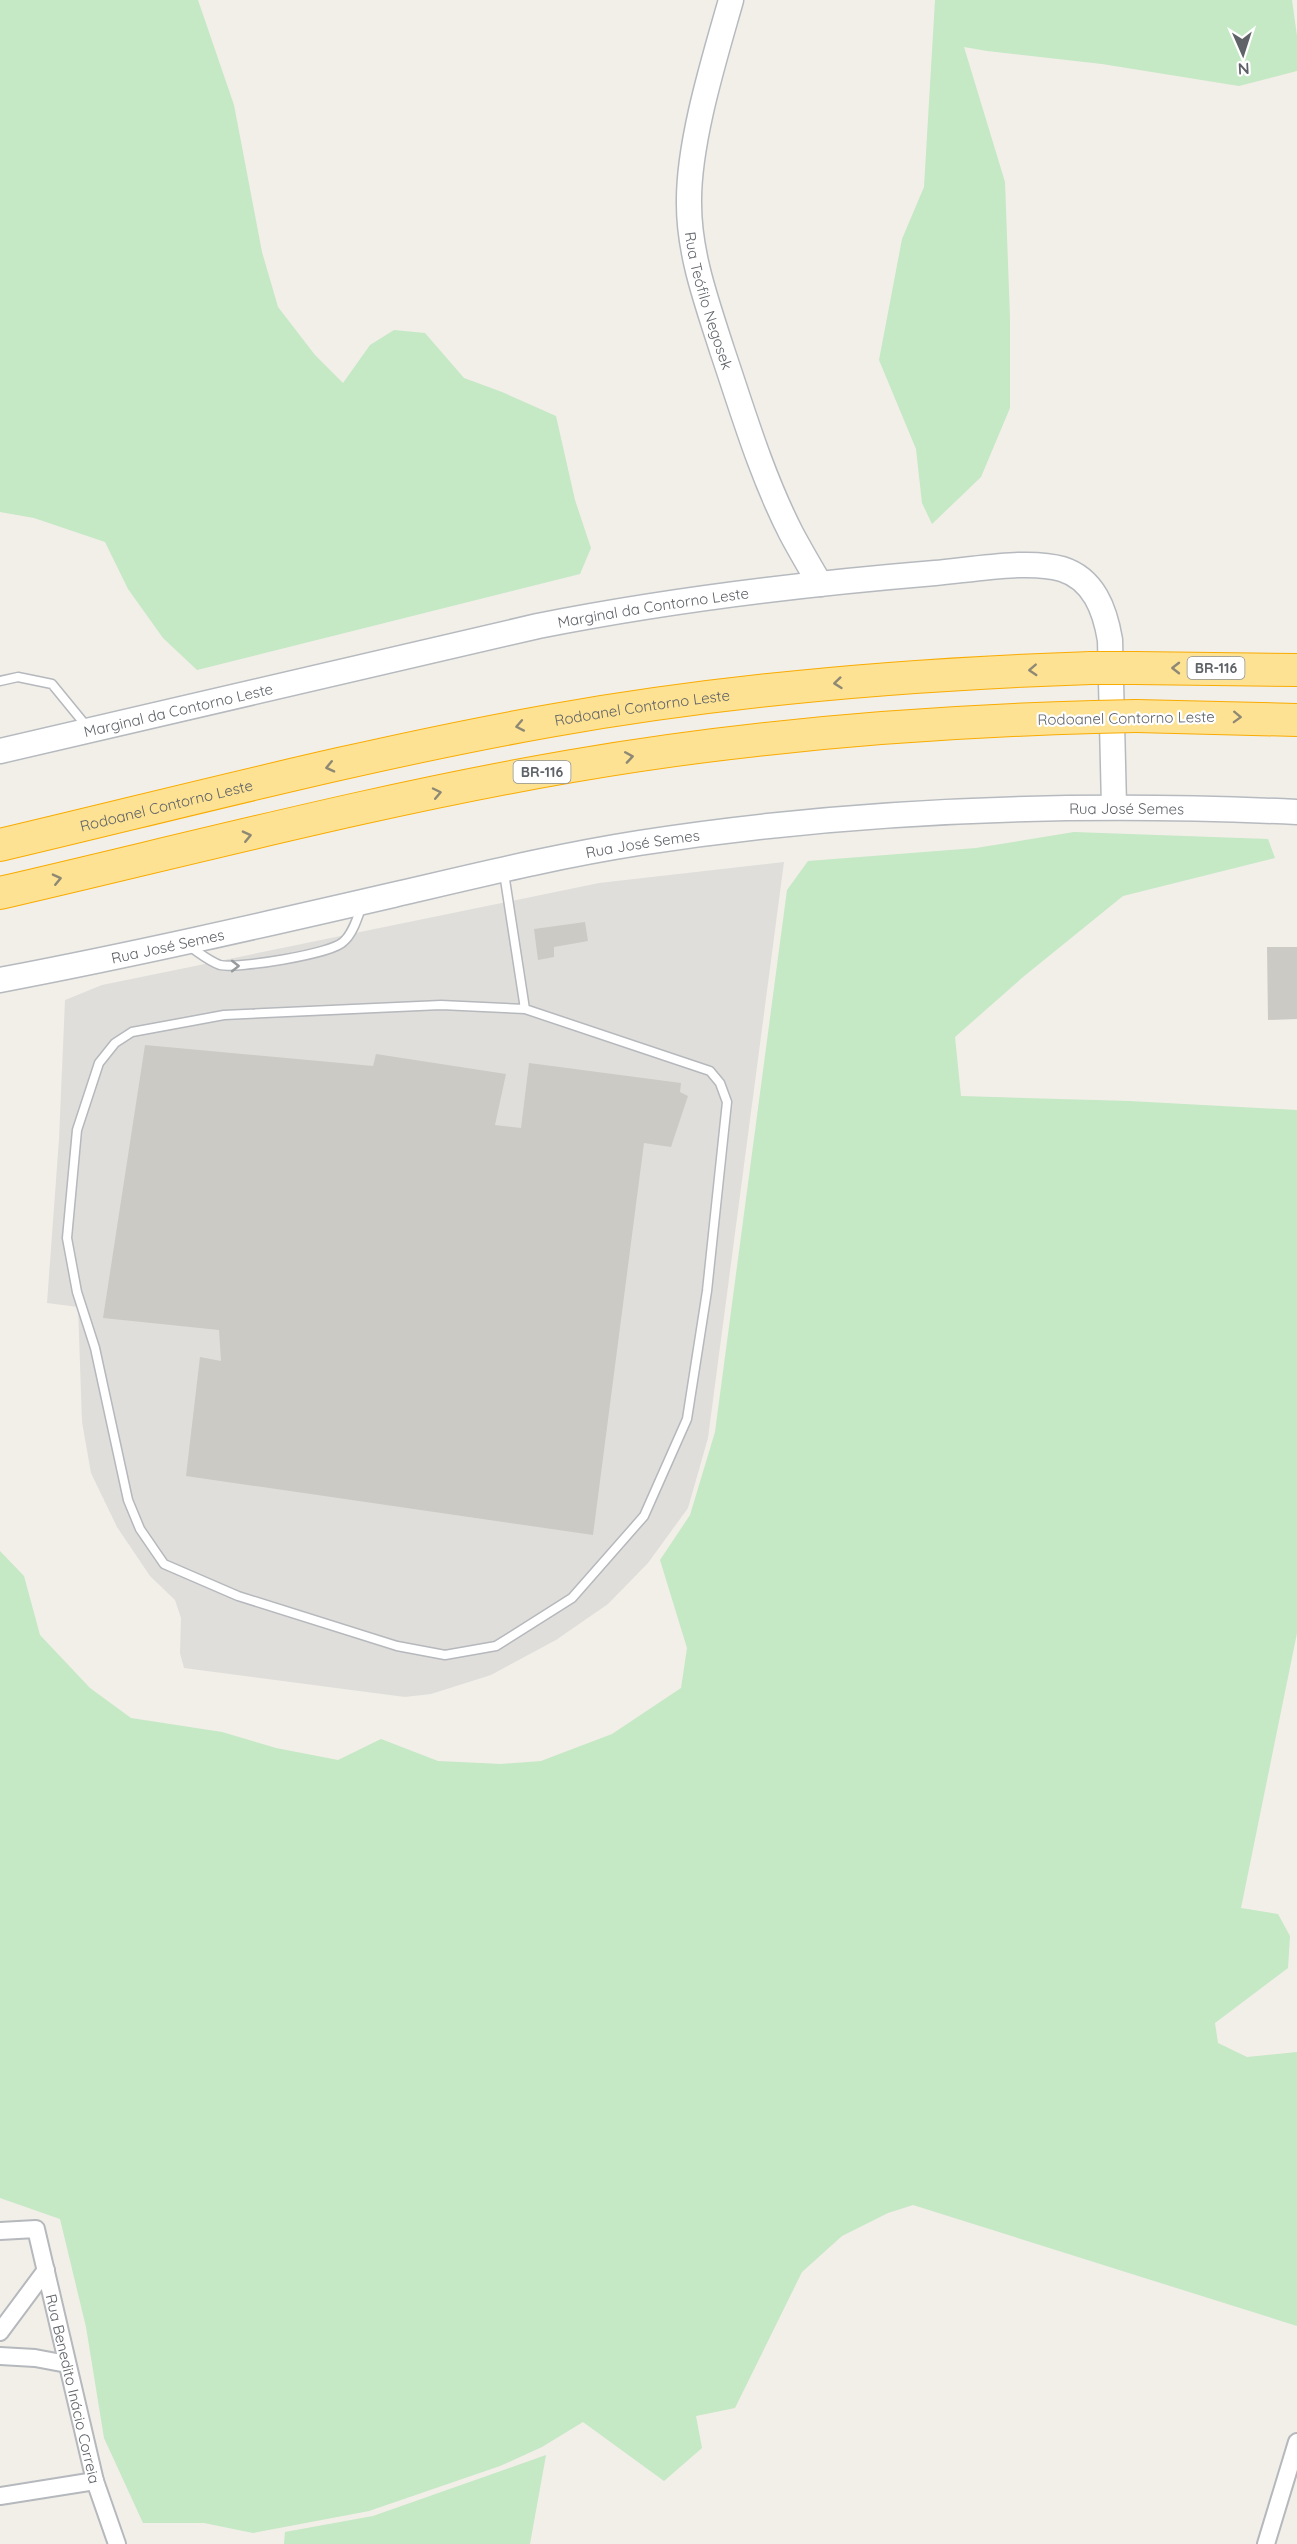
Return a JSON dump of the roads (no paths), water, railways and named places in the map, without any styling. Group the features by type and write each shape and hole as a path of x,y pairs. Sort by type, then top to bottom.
{"highway":[{"name":"Rodoanel Contorno Leste","path":"0,845 388,753 562,719 660,703 844,682 941,675 1091,668 1297,670"},
{"name":"Rodoanel Contorno Leste","path":"0,892 385,804 594,762 673,750 812,733 999,720 1136,716 1297,720"}],"main road":[{"name":"Rua Teófilo Negosek","path":"731,0 694,149 689,204 694,248 705,295 753,444 791,533 820,584"},
{"name":"Marginal da Contorno Leste","path":"0,751 538,626 678,601 820,584 1027,566 1063,569 1092,588 1101,604 1110,640 1114,807"},
{"name":"Rua José Semes","path":"0,980 183,942 503,869 638,843 780,824 945,811 1114,807 1297,812"}],"street":[{"name":"Rua Benedito Inácio Correia","path":"0,2231 36,2229 95,2481 117,2544"},
{"path":"0,2332 46,2270"},
{"path":"0,2356 35,2358 67,2364"},
{"path":"1266,2544 1296,2449"},
{"path":"0,2496 95,2481"}],"lane":[{"path":"0,681 18,677 52,684 90,730"},
{"path":"503,869 525,1009"},
{"path":"183,942 219,965 237,967 321,952 343,943 355,923 363,902"},
{"path":"441,1005 525,1009 710,1071 720,1083 727,1102 706,1291 687,1419 644,1516 572,1598 496,1646 445,1655 397,1646 238,1596 164,1564 140,1529 128,1500 95,1348 76,1292 67,1238 77,1130 99,1063 115,1043 132,1032 224,1015 441,1005"}]}
